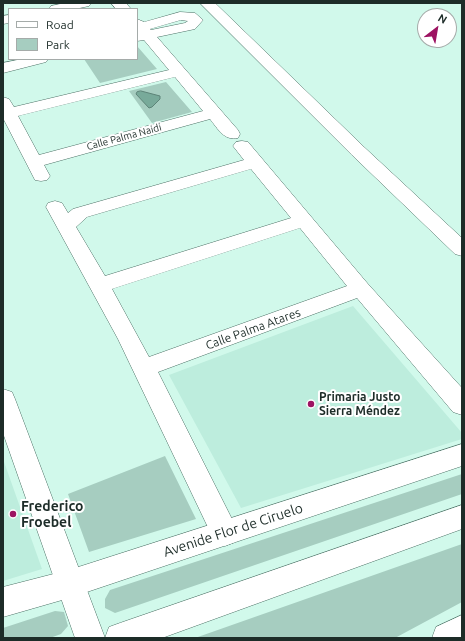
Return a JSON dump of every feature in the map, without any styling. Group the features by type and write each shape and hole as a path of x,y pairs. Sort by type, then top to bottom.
{"street":[{"path":"61,8 84,3"},
{"path":"142,32 190,26 196,20 190,16 209,6 462,249"},
{"path":"142,32 214,113 305,220 361,289 462,405"},
{"path":"3,68 37,60"},
{"name":"Calle Palma Naidi","path":"178,72 6,108 37,169 214,113"},
{"path":"225,533 144,368 100,284 60,217 80,212 243,148"},
{"path":"100,284 305,220"},
{"name":"Calle Palma Atares","path":"144,368 361,289"},
{"path":"5,413 90,638"},
{"name":"Avenide Flor de Ciruelo","path":"3,602 69,584 462,455"},
{"path":"120,638 462,516"},
{"path":"447,638 462,630"}],"shaded area":[{"path":"141,91 160,96 160,99 149,108 136,94 137,92"},
{"name":"Primaria Justo Sierra Méndez","path":"353,306 462,433 462,439 241,508 169,375"},
{"name":"Frederico Froebel","path":"3,459 42,569 3,581"}],"green space":[{"path":"138,47 157,69 100,83 85,60 138,60"},
{"path":"166,82 192,112 152,123 129,91"},
{"path":"165,456 196,519 89,552 68,494"},
{"path":"462,474 462,494 115,613 105,608 105,599 110,590"},
{"path":"462,544 462,602 395,638 195,638"},
{"path":"55,611 64,612 68,626 61,634 50,638 3,638 3,628"}],"place":[{"name":"Primaria Justo Sierra Méndez","path":"311,404"},
{"name":"Frederico Froebel","path":"13,514"}]}
